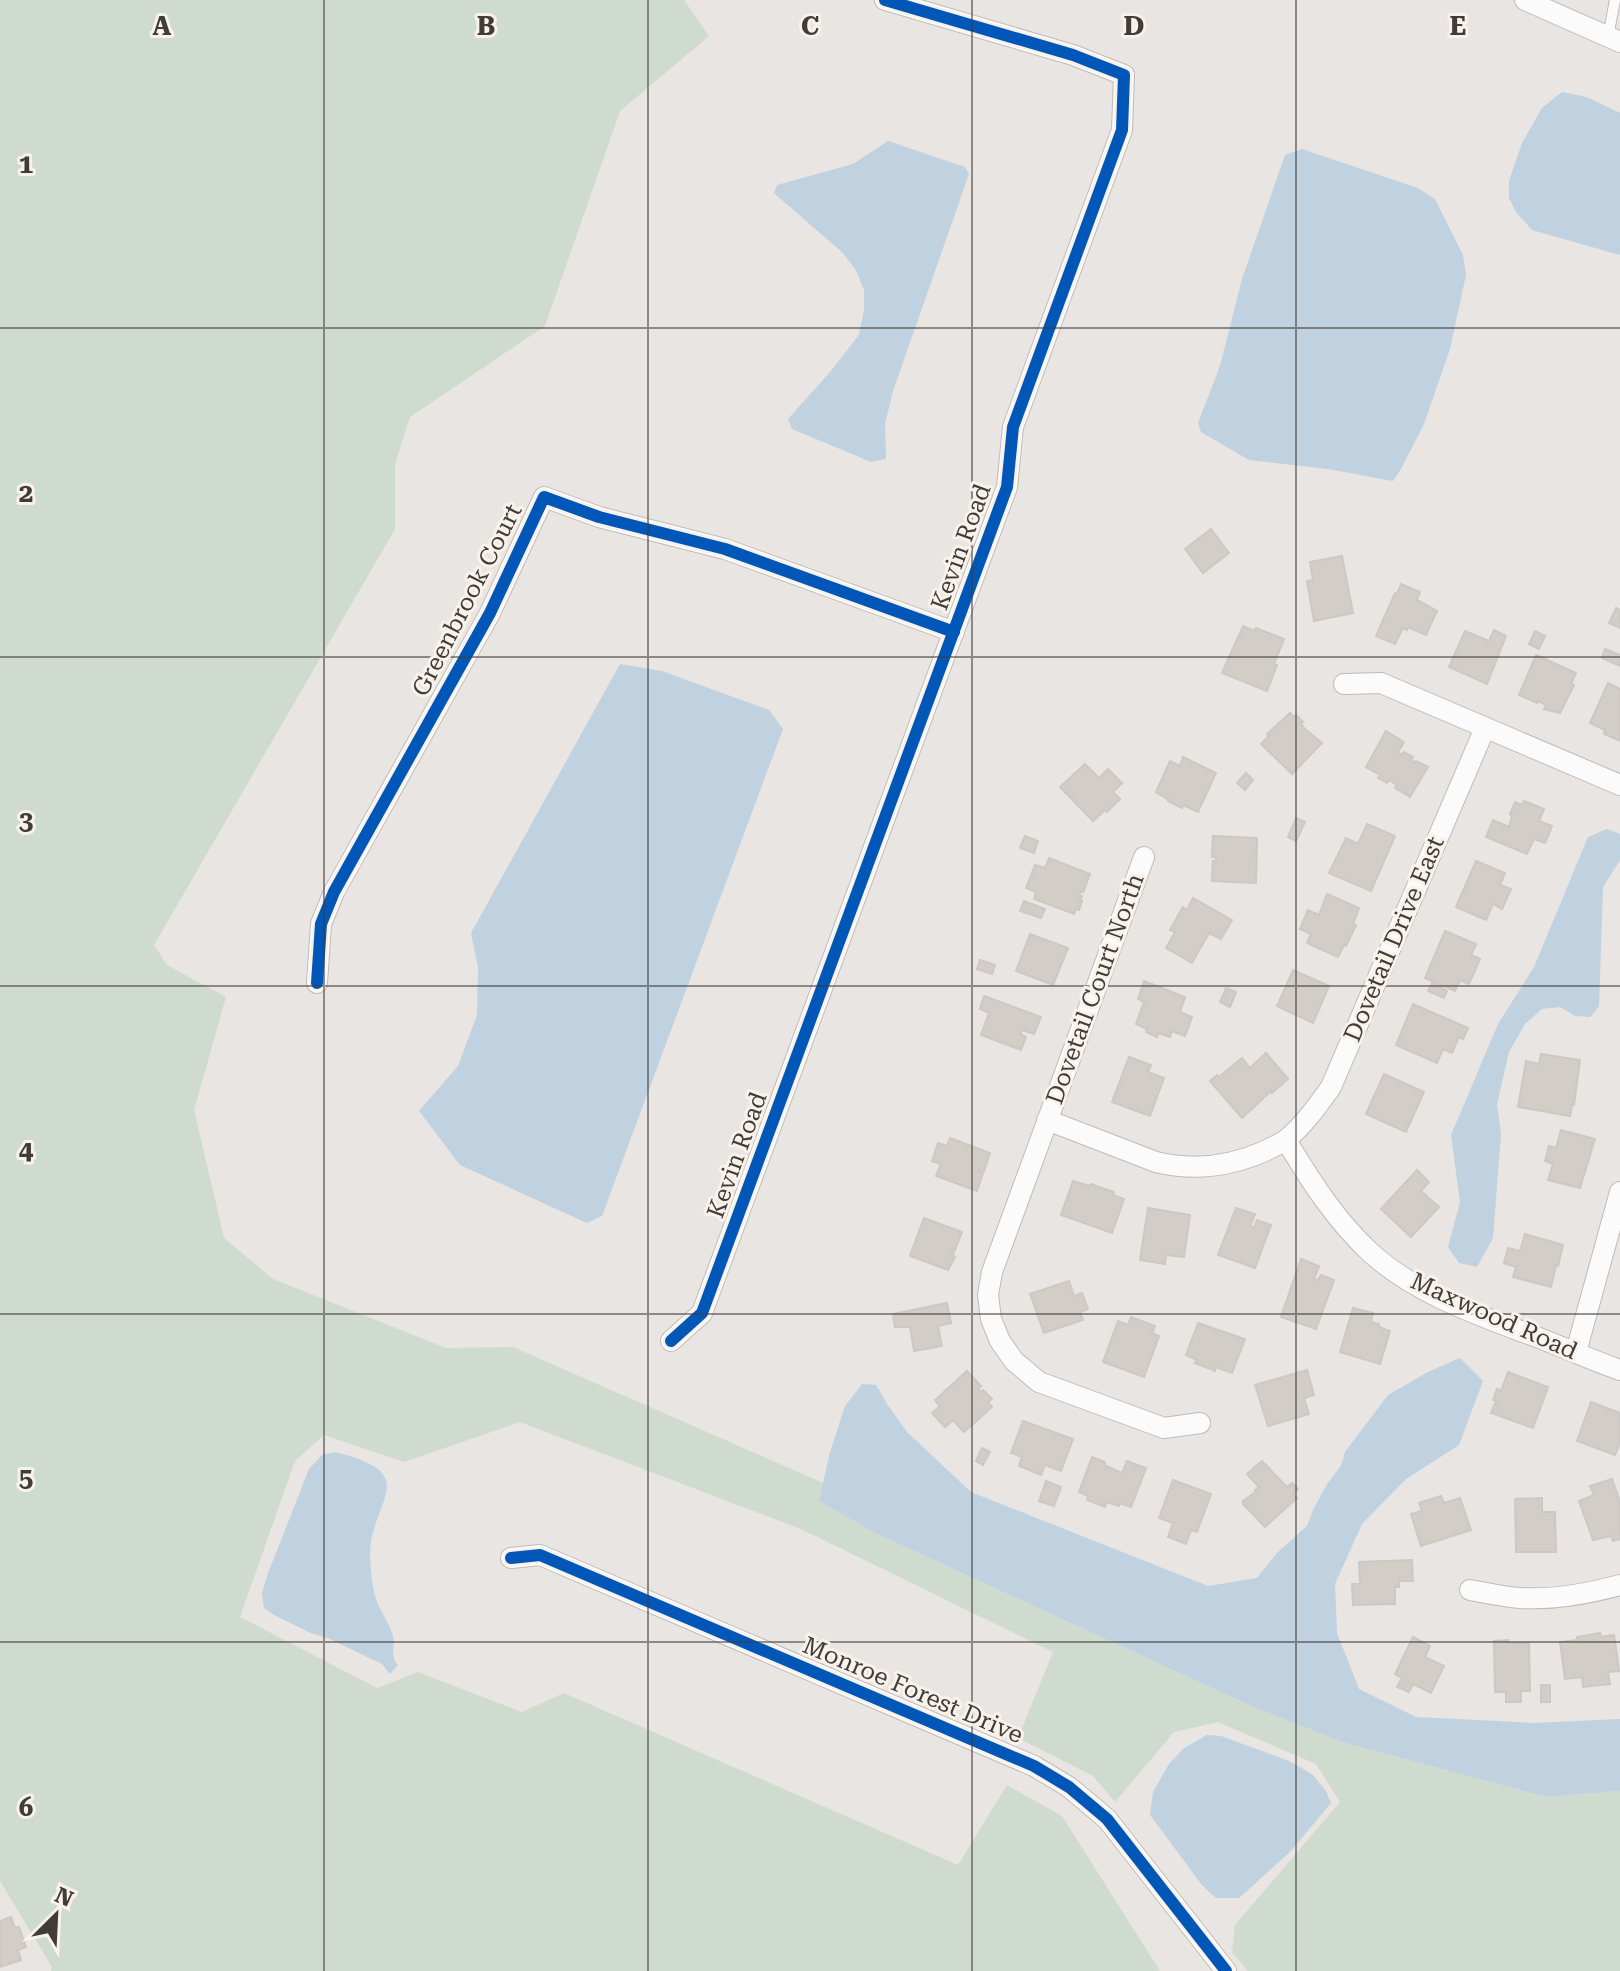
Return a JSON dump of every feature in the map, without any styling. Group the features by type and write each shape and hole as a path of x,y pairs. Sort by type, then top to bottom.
{"street":[{"name":"Kevin Road","path":"671,1341 702,1313 1007,487 1013,427 1122,130 1124,75 1073,55 885,0"},
{"path":"1525,0 1614,39"},
{"name":"Greenbrook Court","path":"317,983 321,924 334,892 490,613 544,497 599,517 725,549 954,632"},
{"path":"1344,684 1381,683 1620,785"},
{"name":"Dovetail Drive East","path":"1286,1140 1313,1112 1331,1087 1485,728"},
{"name":"Dovetail Court North","path":"1144,857 992,1272 988,1295 991,1319 1000,1341 1014,1361 1039,1382 1164,1428 1200,1423"},
{"path":"1047,1120 1170,1165 1222,1165 1243,1160 1286,1140"},
{"name":"Maxwood Road","path":"1286,1140 1325,1201 1370,1253 1394,1271 1427,1292 1620,1370"},
{"path":"1576,1352 1620,1192"},
{"name":"Monroe Forest Drive","path":"511,1558 540,1555 1034,1766 1069,1787 1107,1819 1226,1971"},
{"path":"1470,1590 1518,1598 1548,1598 1588,1594 1620,1585"}],"lane":[{"path":"1614,39 1615,0"}],"green space":[{"path":"0,0 684,0 709,36 620,111 545,326 410,417 395,464 395,529 154,945 167,965 226,997 194,1110 224,1238 273,1279 446,1348 513,1347 823,1483 819,1501 873,1532 1249,1705 1342,1742 1546,1797 1620,1791 1620,1971 1248,1971 1232,1952 1235,1925 1340,1802 1316,1764 1218,1722 1174,1732 1115,1802 1093,1776 1018,1738 1053,1652 803,1530 520,1422 404,1462 324,1435 295,1461 240,1617 377,1688 418,1672 522,1712 564,1693 958,1865 1007,1785 1062,1816 1160,1971 51,1971 52,1967 0,1881"}],"water":[{"path":"1562,92 1587,97 1620,113 1620,255 1532,230 1516,212 1509,198 1509,181 1522,143 1542,108"},
{"path":"888,141 965,167 969,174 893,391 885,424 886,459 871,462 792,429 788,419 859,335 864,290 856,270 843,253 774,193 777,185 853,164"},
{"path":"1302,149 1418,188 1435,199 1463,255 1466,275 1450,349 1424,424 1393,481 1328,469 1249,460 1201,432 1198,423 1220,366 1242,279 1285,155"},
{"path":"620,664 662,671 769,710 783,729 602,1216 587,1223 460,1165 419,1111 458,1066 477,1015 478,968 471,933"},
{"path":"1607,829 1620,834 1620,860 1603,887 1599,1006 1590,1017 1575,1016 1560,1007 1542,1009 1525,1024 1509,1052 1497,1104 1501,1134 1493,1238 1477,1267 1459,1263 1448,1247 1460,1202 1451,1135 1498,1024 1534,967 1588,837"},
{"path":"1460,1358 1483,1381 1459,1445 1406,1479 1362,1524 1335,1584 1337,1633 1359,1689 1416,1717 1534,1723 1620,1719 1620,1791 1546,1797 1342,1742 1249,1705 873,1532 819,1501 845,1406 862,1384 876,1385 907,1432 971,1492 1208,1586 1257,1578 1277,1553 1307,1526 1327,1484 1341,1466 1345,1452 1388,1395"},
{"path":"335,1452 363,1461 379,1470 386,1480 370,1559 375,1596 393,1636 393,1655 398,1665 390,1674 382,1664 311,1633 264,1608 262,1593 267,1576 309,1469 322,1455"},
{"path":"1207,1735 1221,1736 1289,1761 1312,1774 1331,1803 1290,1852 1239,1898 1216,1898 1202,1885 1150,1815 1153,1792 1169,1764 1184,1748"}],"building":[{"path":"1211,529 1229,553 1203,573 1185,549"},
{"path":"1342,556 1353,613 1314,621 1307,581 1313,580 1310,562"},
{"path":"1401,584 1420,592 1417,600 1437,611 1426,635 1408,627 1407,630 1403,628 1395,644 1376,636"},
{"path":"1616,608 1620,610 1620,628 1609,623"},
{"path":"1243,626 1284,639 1267,691 1222,673"},
{"path":"1494,630 1506,636 1487,684 1449,667 1465,631 1489,641"},
{"path":"1535,631 1545,636 1539,649 1529,644"},
{"path":"1605,649 1620,655 1620,666 1602,658"},
{"path":"1536,655 1576,673 1571,684 1574,685 1560,713 1544,709 1546,706 1542,703 1519,695"},
{"path":"1608,683 1620,689 1620,741 1590,723"},
{"path":"1290,713 1294,717 1296,715 1304,728 1322,743 1292,774 1261,744 1269,736 1267,734"},
{"path":"1386,731 1404,742 1398,752 1402,755 1404,752 1413,757 1411,760 1415,763 1428,767 1410,797 1395,788 1397,785 1378,778 1380,775 1366,767"},
{"path":"1183,757 1216,773 1198,812 1183,805 1182,808 1156,792 1170,761 1180,766"},
{"path":"1085,764 1099,778 1108,769 1122,783 1113,792 1120,799 1093,821 1060,787"},
{"path":"1246,773 1253,780 1245,790 1237,783"},
{"path":"1524,801 1544,809 1539,821 1552,826 1545,843 1534,839 1527,854 1486,837 1493,820 1509,827 1515,802 1522,805"},
{"path":"1296,818 1305,822 1296,841 1288,837"},
{"path":"1367,824 1395,836 1371,891 1329,873 1346,838 1358,844"},
{"path":"1025,836 1038,841 1034,853 1020,848"},
{"path":"1213,836 1257,838 1256,883 1212,881 1213,861 1216,861 1216,857 1212,857"},
{"path":"1049,858 1090,874 1079,895 1082,901 1079,910 1076,909 1074,914 1034,899 1036,892 1026,888 1035,865 1045,868"},
{"path":"1476,861 1505,873 1500,885 1511,889 1502,909 1493,904 1486,920 1456,907"},
{"path":"1327,894 1359,908 1353,924 1356,925 1338,957 1307,943 1311,934 1300,929 1308,910 1319,915"},
{"path":"1193,898 1232,920 1221,939 1209,933 1192,963 1166,948 1175,932 1170,930 1183,907 1187,910"},
{"path":"1024,901 1045,909 1041,918 1020,911"},
{"path":"1445,931 1476,944 1471,955 1480,959 1469,984 1460,980 1455,991 1425,978"},
{"path":"1030,934 1068,948 1053,985 1016,971"},
{"path":"980,960 995,965 992,974 977,969"},
{"path":"1293,970 1329,986 1313,1023 1277,1006"},
{"path":"1144,981 1185,997 1180,1012 1192,1017 1185,1036 1172,1031 1170,1037 1158,1033 1157,1037 1136,1024 1144,1002 1138,999"},
{"path":"1432,983 1447,991 1444,998 1428,991"},
{"path":"1226,988 1236,992 1230,1007 1220,1002"},
{"path":"984,996 1041,1017 1034,1034 1022,1030 1020,1034 1026,1037 1021,1050 981,1035 989,1013 980,1009"},
{"path":"1413,1004 1468,1028 1463,1039 1459,1037 1452,1053 1443,1049 1437,1063 1396,1045"},
{"path":"1266,1053 1288,1079 1242,1118 1210,1081 1242,1058 1250,1068"},
{"path":"1541,1054 1580,1060 1570,1116 1518,1107 1526,1061 1539,1064"},
{"path":"1129,1057 1151,1065 1148,1072 1164,1078 1150,1116 1112,1102"},
{"path":"1384,1074 1424,1092 1406,1132 1366,1114"},
{"path":"1561,1130 1595,1139 1580,1188 1548,1180 1553,1164 1545,1161 1549,1146 1556,1148"},
{"path":"950,1138 990,1153 984,1171 978,1171 983,1173 977,1191 936,1176 941,1164 932,1161 938,1143 947,1146"},
{"path":"1417,1170 1429,1182 1421,1191 1439,1207 1411,1237 1381,1209"},
{"path":"1073,1181 1114,1192 1113,1195 1124,1199 1112,1233 1061,1215"},
{"path":"1148,1208 1190,1215 1184,1257 1166,1255 1165,1264 1140,1260"},
{"path":"1236,1208 1255,1214 1250,1226 1254,1228 1257,1220 1271,1225 1255,1268 1218,1255"},
{"path":"924,1218 962,1232 952,1251 955,1257 948,1270 910,1256"},
{"path":"1525,1234 1563,1245 1551,1287 1513,1277 1516,1267 1504,1263 1508,1248 1520,1251"},
{"path":"1301,1259 1319,1266 1314,1279 1318,1280 1321,1275 1334,1280 1316,1329 1281,1317"},
{"path":"1069,1281 1074,1296 1082,1293 1088,1309 1080,1312 1083,1320 1044,1333 1030,1294"},
{"path":"947,1303 951,1323 938,1326 942,1346 914,1351 910,1327 895,1327 893,1314"},
{"path":"1353,1308 1373,1313 1371,1322 1390,1331 1380,1364 1340,1352"},
{"path":"1131,1317 1155,1326 1152,1333 1159,1336 1144,1377 1103,1362 1118,1321 1128,1325"},
{"path":"1198,1323 1245,1339 1232,1373 1216,1367 1215,1371 1195,1363 1197,1360 1186,1355"},
{"path":"1307,1370 1314,1395 1304,1398 1309,1414 1268,1426 1255,1385"},
{"path":"967,1371 981,1386 978,1389 980,1392 983,1390 992,1399 988,1402 992,1407 964,1432 953,1420 945,1427 932,1413 940,1406 935,1400"},
{"path":"1508,1372 1548,1387 1533,1428 1491,1413 1497,1389 1501,1391"},
{"path":"1591,1402 1620,1413 1620,1443 1615,1455 1577,1441"},
{"path":"1023,1421 1073,1439 1061,1471 1045,1465 1041,1475 1019,1466 1022,1457 1011,1453"},
{"path":"982,1448 990,1452 983,1465 976,1461"},
{"path":"1092,1457 1122,1473 1127,1461 1146,1468 1131,1507 1107,1502 1105,1507 1087,1500 1088,1496 1079,1492"},
{"path":"1262,1461 1287,1487 1292,1483 1298,1489 1293,1494 1297,1498 1265,1527 1243,1504 1259,1487 1247,1474"},
{"path":"1612,1479 1620,1502 1620,1539 1613,1541 1611,1536 1593,1540 1579,1501 1594,1495 1590,1486"},
{"path":"1173,1480 1211,1494 1197,1532 1191,1530 1186,1544 1168,1537 1173,1523 1159,1518"},
{"path":"1046,1481 1061,1487 1054,1506 1039,1501"},
{"path":"1441,1496 1444,1503 1460,1498 1471,1530 1421,1546 1411,1514 1422,1511 1419,1503"},
{"path":"1542,1498 1542,1512 1555,1512 1556,1552 1516,1552 1515,1499"},
{"path":"1412,1560 1413,1581 1399,1581 1399,1587 1395,1587 1395,1604 1353,1605 1352,1584 1360,1584 1359,1562"},
{"path":"1600,1633 1601,1637 1614,1635 1619,1671 1608,1672 1610,1684 1583,1687 1582,1677 1565,1679 1560,1642"},
{"path":"1413,1637 1430,1646 1425,1657 1444,1666 1431,1693 1413,1684 1409,1692 1397,1687 1402,1678 1395,1674"},
{"path":"1508,1640 1508,1643 1529,1643 1530,1691 1521,1691 1521,1702 1506,1702 1506,1692 1495,1692 1494,1641"},
{"path":"1541,1685 1550,1685 1550,1702 1541,1702"},
{"path":"11,1917 15,1928 19,1927 26,1947 18,1950 21,1960 0,1967 0,1921"}],"cycle path":[{"path":"671,1341 702,1313 1007,487 1013,427 1122,130 1124,75 1073,55 885,0"},
{"path":"317,983 321,924 334,892 490,613 544,497 599,517 725,549 954,632"},
{"path":"511,1558 540,1555 1034,1766 1069,1787 1107,1819 1226,1971"}]}
